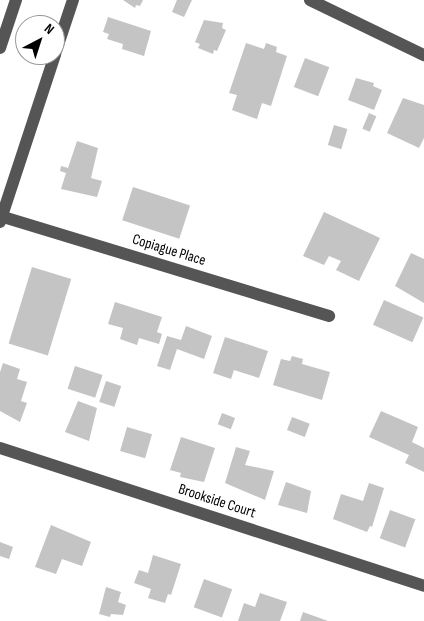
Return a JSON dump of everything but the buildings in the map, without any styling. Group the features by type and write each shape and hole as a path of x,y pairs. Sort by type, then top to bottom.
{"street":[{"path":"0,48 16,0"},
{"path":"65,24 73,0"},
{"path":"310,0 424,55"},
{"path":"1,218 51,65"},
{"name":"Copiague Place","path":"1,218 329,316"},
{"name":"Brookside Court","path":"0,448 424,586"}]}
